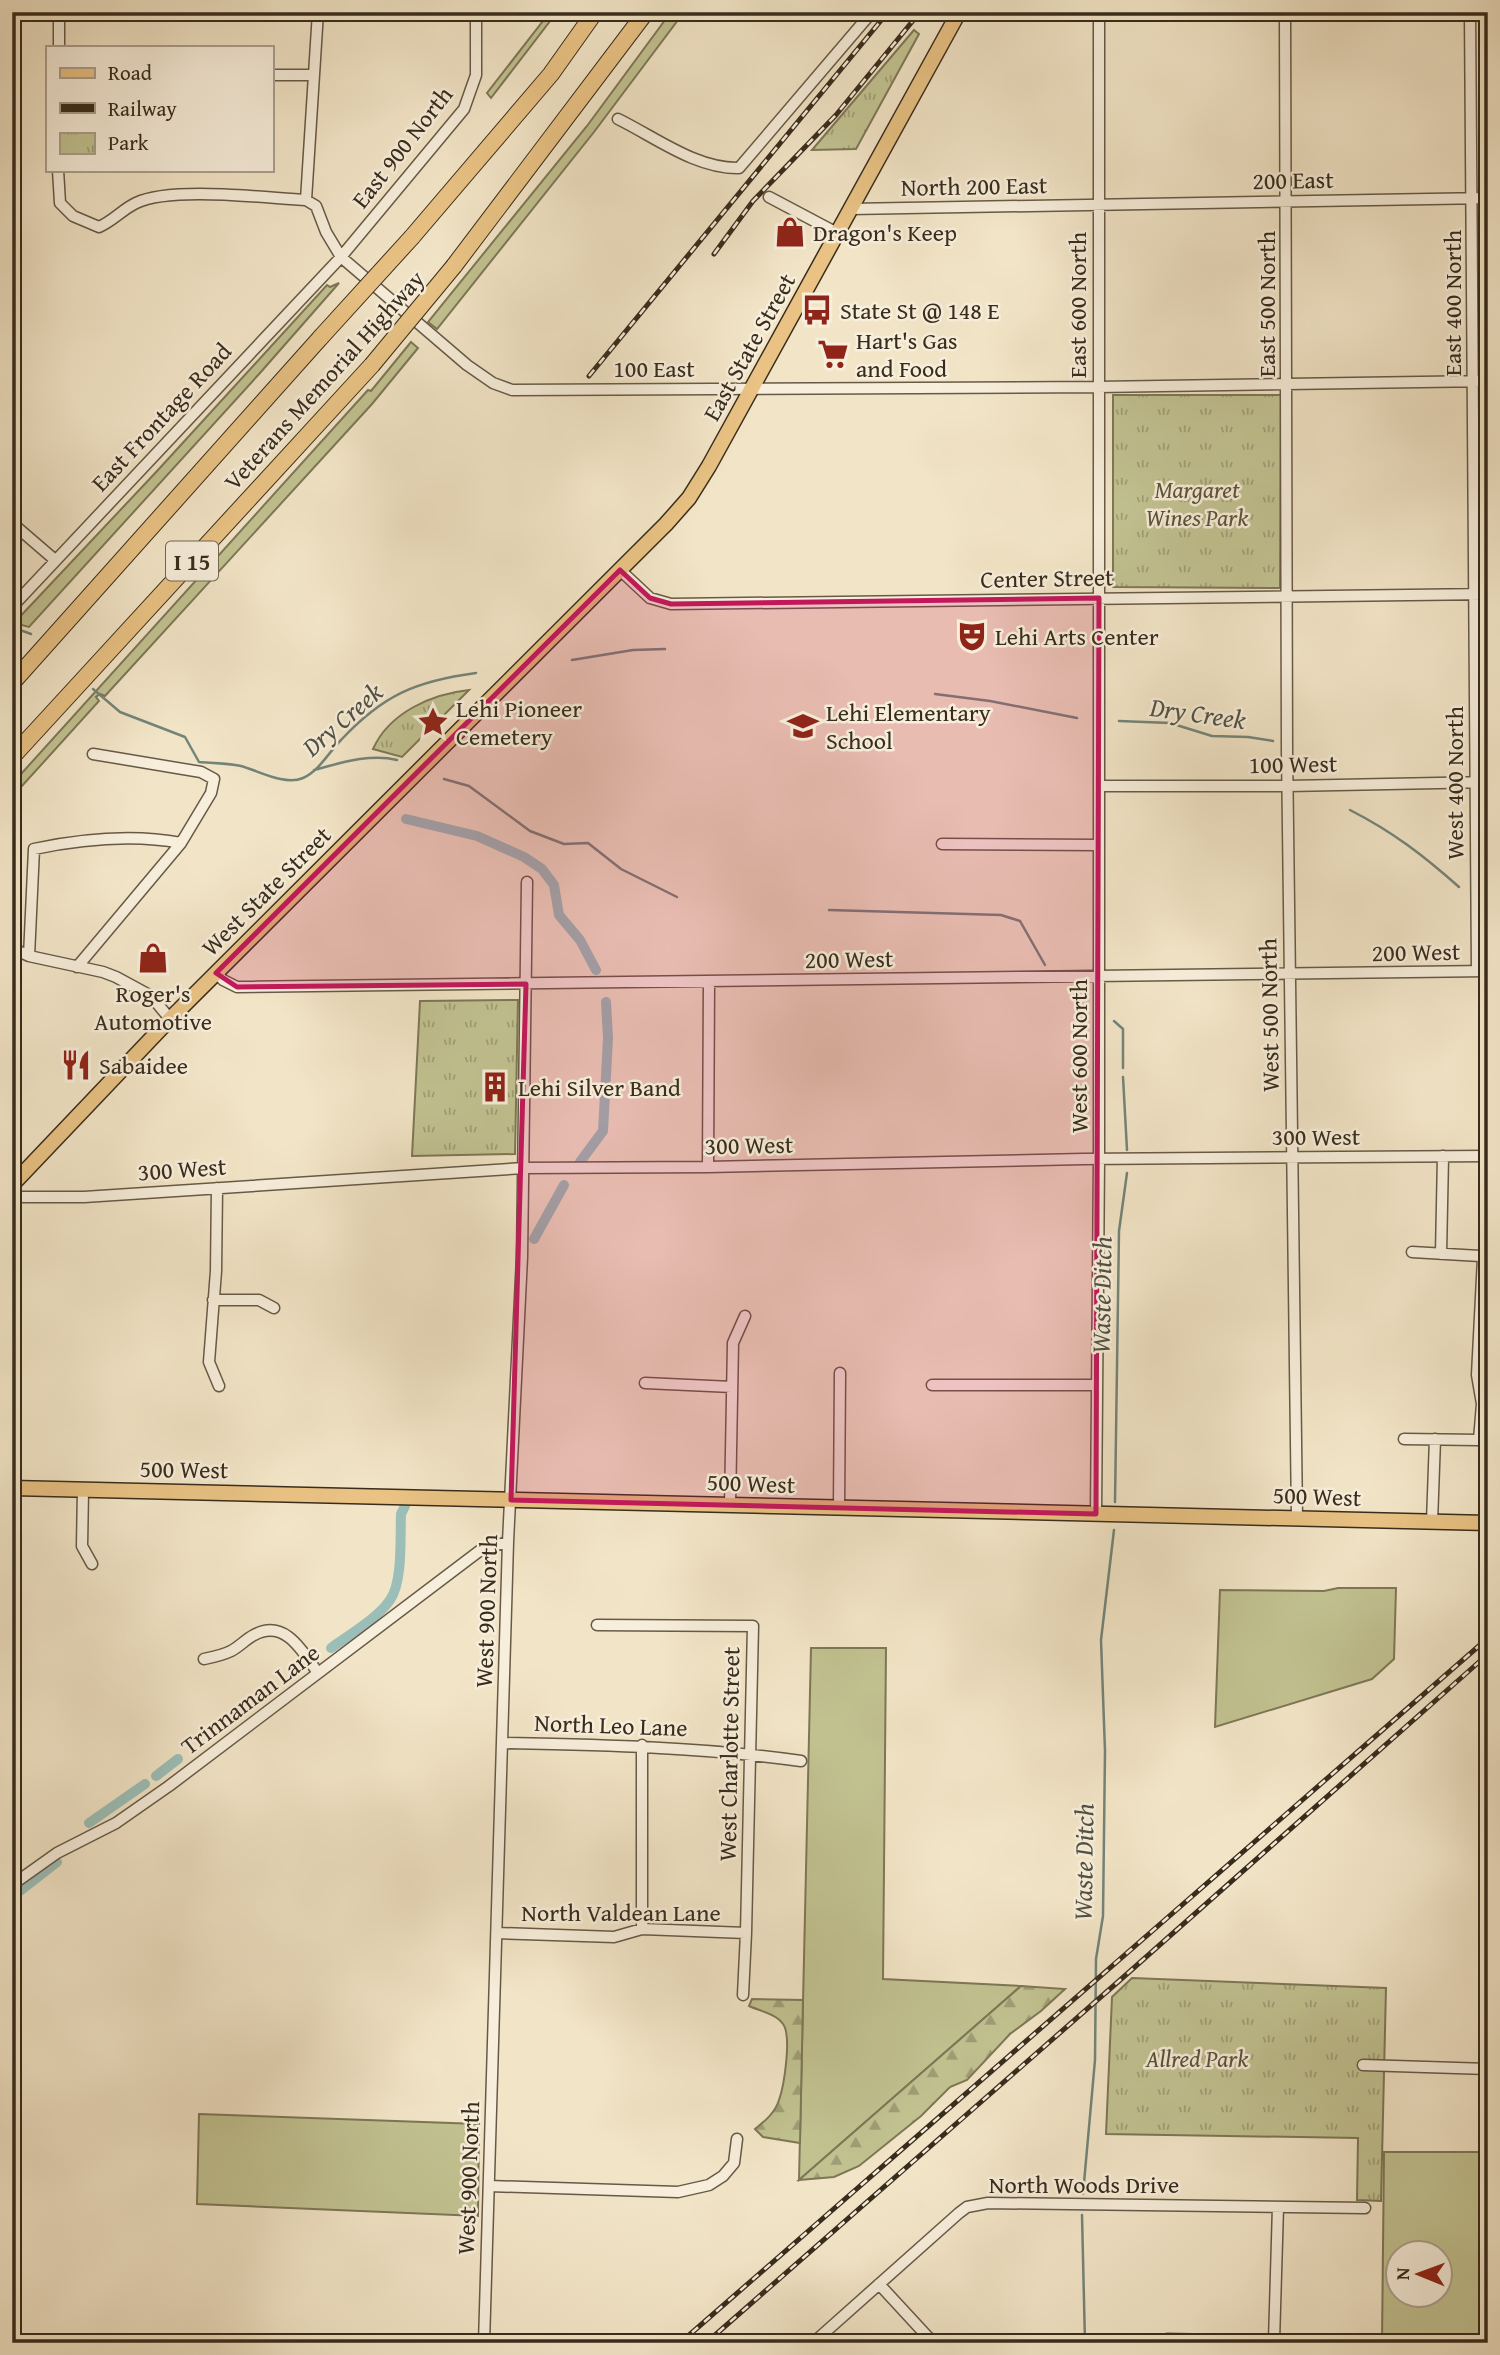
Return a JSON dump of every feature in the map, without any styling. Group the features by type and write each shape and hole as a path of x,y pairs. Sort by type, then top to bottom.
{"highway":[{"name":"Veterans Memorial Highway","path":"12,683 412,237 551,74 595,12"},
{"name":"Veterans Memorial Highway","path":"12,757 372,365 454,266 646,12"}],"main road":[{"name":"East State Street","path":"555,634 689,498 959,12"},
{"name":"West State Street","path":"12,1185 170,1019 555,634"},
{"name":"500 West","path":"12,1488 1488,1523"}],"street":[{"path":"58,46 59,12"},
{"path":"306,200 318,12"},
{"name":"East 900 North","path":"341,257 464,109 476,75 476,12"},
{"path":"618,119 670,149 728,168 739,168 872,12"},
{"path":"1048,12 1203,12"},
{"name":"East 500 North","path":"1284,12 1286,596"},
{"name":"East 400 North","path":"1470,12 1476,594"},
{"name":"East 600 North","path":"1099,13 1099,598"},
{"path":"273,75 314,75"},
{"path":"58,172 60,203 73,216 99,227 135,203 155,197 181,194 306,200 316,206 326,232 341,257"},
{"path":"769,197 837,233"},
{"name":"200 East","path":"1098,204 1488,198"},
{"name":"North 200 East","path":"850,209 1098,204"},
{"name":"100 East","path":"341,257 467,365 494,383 512,390 1098,387 1488,381"},
{"name":"East Frontage Road","path":"12,607 341,257"},
{"path":"12,523 55,560"},
{"name":"Center Street","path":"620,570 650,598 671,604 1488,594"},
{"name":"West 400 North","path":"1476,594 1474,782 1482,971"},
{"name":"West 500 North","path":"1286,596 1297,1518"},
{"name":"West 600 North","path":"1096,1514 1100,1159 1099,598"},
{"path":"78,967 181,843 211,793 214,779 201,772 93,754"},
{"name":"100 West","path":"1099,786 1488,782"},
{"path":"29,956 34,849 88,840 157,838 181,843"},
{"path":"942,844 1098,845"},
{"name":"West 900 North","path":"484,2343 508,1542 521,1293 527,882"},
{"path":"12,948 29,956 110,975 150,996 170,1019"},
{"name":"200 West","path":"216,973 237,987 1482,971"},
{"path":"708,1167 709,982"},
{"path":"1441,1254 1443,1156"},
{"name":"300 West","path":"12,1194 19,1197 84,1197 524,1168 1488,1156"},
{"path":"217,1188 216,1270 209,1362 219,1386"},
{"path":"1404,1439 1479,1440 1482,1404 1477,1375 1483,1258 1412,1252"},
{"path":"213,1300 259,1300 274,1308"},
{"path":"730,1505 733,1343 745,1316"},
{"path":"839,1508 840,1373"},
{"path":"645,1383 732,1387"},
{"path":"932,1385 1097,1385"},
{"path":"1433,1522 1435,1439"},
{"path":"83,1490 82,1546 92,1564"},
{"name":"Trinnaman Lane","path":"12,1885 57,1853 127,1815 482,1549 508,1542"},
{"name":"West Charlotte Street","path":"597,1625 753,1626 743,1995"},
{"path":"204,1659 230,1652 264,1630 279,1631 288,1635 318,1673"},
{"name":"North Leo Lane","path":"502,1743 642,1745 801,1761"},
{"path":"642,1745 642,1929"},
{"name":"North Valdean Lane","path":"496,1933 614,1937 642,1929 746,1933"},
{"path":"1363,2065 1488,2069"},
{"path":"489,2186 678,2192 709,2186 723,2176 734,2163 737,2139"},
{"name":"North Woods Drive","path":"813,2343 959,2213 978,2205 1011,2203 1365,2208"},
{"path":"1167,2341 1274,2341 1278,2207"},
{"path":"880,2284 935,2343"}],"highlighted area":[{"path":"620,570 650,598 671,604 1099,598 1096,1514 511,1500 526,984 237,987 216,973"}],"green space":[{"path":"550,12 557,12 491,98 487,93"},
{"path":"671,12 684,12 594,132 437,329 428,322 587,126"},
{"path":"914,30 919,34 856,149 812,150"},
{"path":"339,283 29,627 14,623 327,285 330,287"},
{"path":"411,342 418,348 372,404 105,696 100,694 96,697 99,701 12,797 12,784 368,390 371,391"},
{"name":"Margaret Wines Park","path":"1113,395 1281,395 1280,588 1113,587"},
{"path":"469,690 402,757 373,749 389,725 413,708 440,696"},
{"path":"518,1000 515,1154 412,1156 420,1001"},
{"path":"1338,1588 1396,1588 1394,1659 1372,1679 1215,1727 1220,1590 1324,1591"},
{"path":"811,1648 886,1648 883,1979 1021,1986 799,2180"},
{"name":"Allred Park","path":"1132,1978 1386,1988 1381,2201 1357,2200 1358,2138 1106,2134 1112,1997"},
{"path":"1021,1986 1065,1989 1010,2034 967,2080 950,2087 921,2116 859,2166 834,2177 799,2180"},
{"path":"752,1999 803,2000 800,2143 763,2137 755,2129 772,2113 779,2100 785,2073 787,2039 786,2030 780,2021 749,2006"},
{"path":"199,2114 479,2124 478,2216 197,2204"},
{"path":"1384,2152 1488,2152 1488,2343 1382,2343"}],"waterway":[{"name":"Dry Creek","path":"12,627 31,634"},
{"name":"Dry Creek","path":"572,660 633,650 665,649"},
{"name":"Dry Creek","path":"93,689 120,712 185,737 199,762 236,765 272,777 296,780 314,771 356,725 386,701 418,686 476,673"},
{"name":"Dry Creek","path":"935,694 990,701 1077,718"},
{"name":"Dry Creek","path":"1119,721 1170,723 1212,736 1273,741"},
{"name":"Waste Ditch","path":"314,770 366,758 397,760"},
{"name":"Waste Ditch","path":"444,779 469,786 530,831 564,844 588,843 621,869 677,897"},
{"name":"Dry Creek","path":"1350,810 1407,845 1459,887"},
{"path":"406,819 477,836 524,857 542,869 554,885 559,915 580,940 596,970"},
{"name":"Waste Ditch","path":"829,910 1001,915 1020,921 1045,965"},
{"path":"580,1162 603,1131 608,1038 606,1002"},
{"name":"Waste Ditch","path":"1114,1021 1123,1029 1123,1068"},
{"name":"Waste Ditch","path":"1123,1077 1127,1150"},
{"name":"Waste Ditch","path":"1115,1502 1119,1231 1127,1173"},
{"path":"534,1239 564,1185"},
{"path":"331,1648 363,1626 390,1600 397,1582 401,1514 405,1506"},
{"name":"Waste Ditch","path":"1083,2194 1095,2060 1096,1959 1103,1916 1105,1751 1101,1640 1114,1530"},
{"path":"156,1776 178,1759"},
{"path":"89,1823 145,1784"},
{"path":"12,1897 57,1862"},
{"name":"Waste Ditch","path":"1082,2215 1085,2343"}],"railway":[{"path":"589,376 888,12"},
{"path":"714,254 753,201 836,115 920,12"},
{"path":"680,2343 1488,1638"},
{"path":"706,2343 1488,1654"}],"place":[{"name":"Dragon's Keep","path":"790,232"},
{"name":"State St @ 148 E","path":"817,310"},
{"name":"Hart's Gas and Food","path":"833,354"},
{"name":"Lehi Arts Center","path":"972,636"},
{"name":"Lehi Pioneer Cemetery","path":"433,722"},
{"name":"Lehi Elementary School","path":"803,726"},
{"name":"Roger's Automotive","path":"153,958"},
{"name":"Sabaidee","path":"76,1065"},
{"name":"Lehi Silver Band","path":"495,1087"}]}
